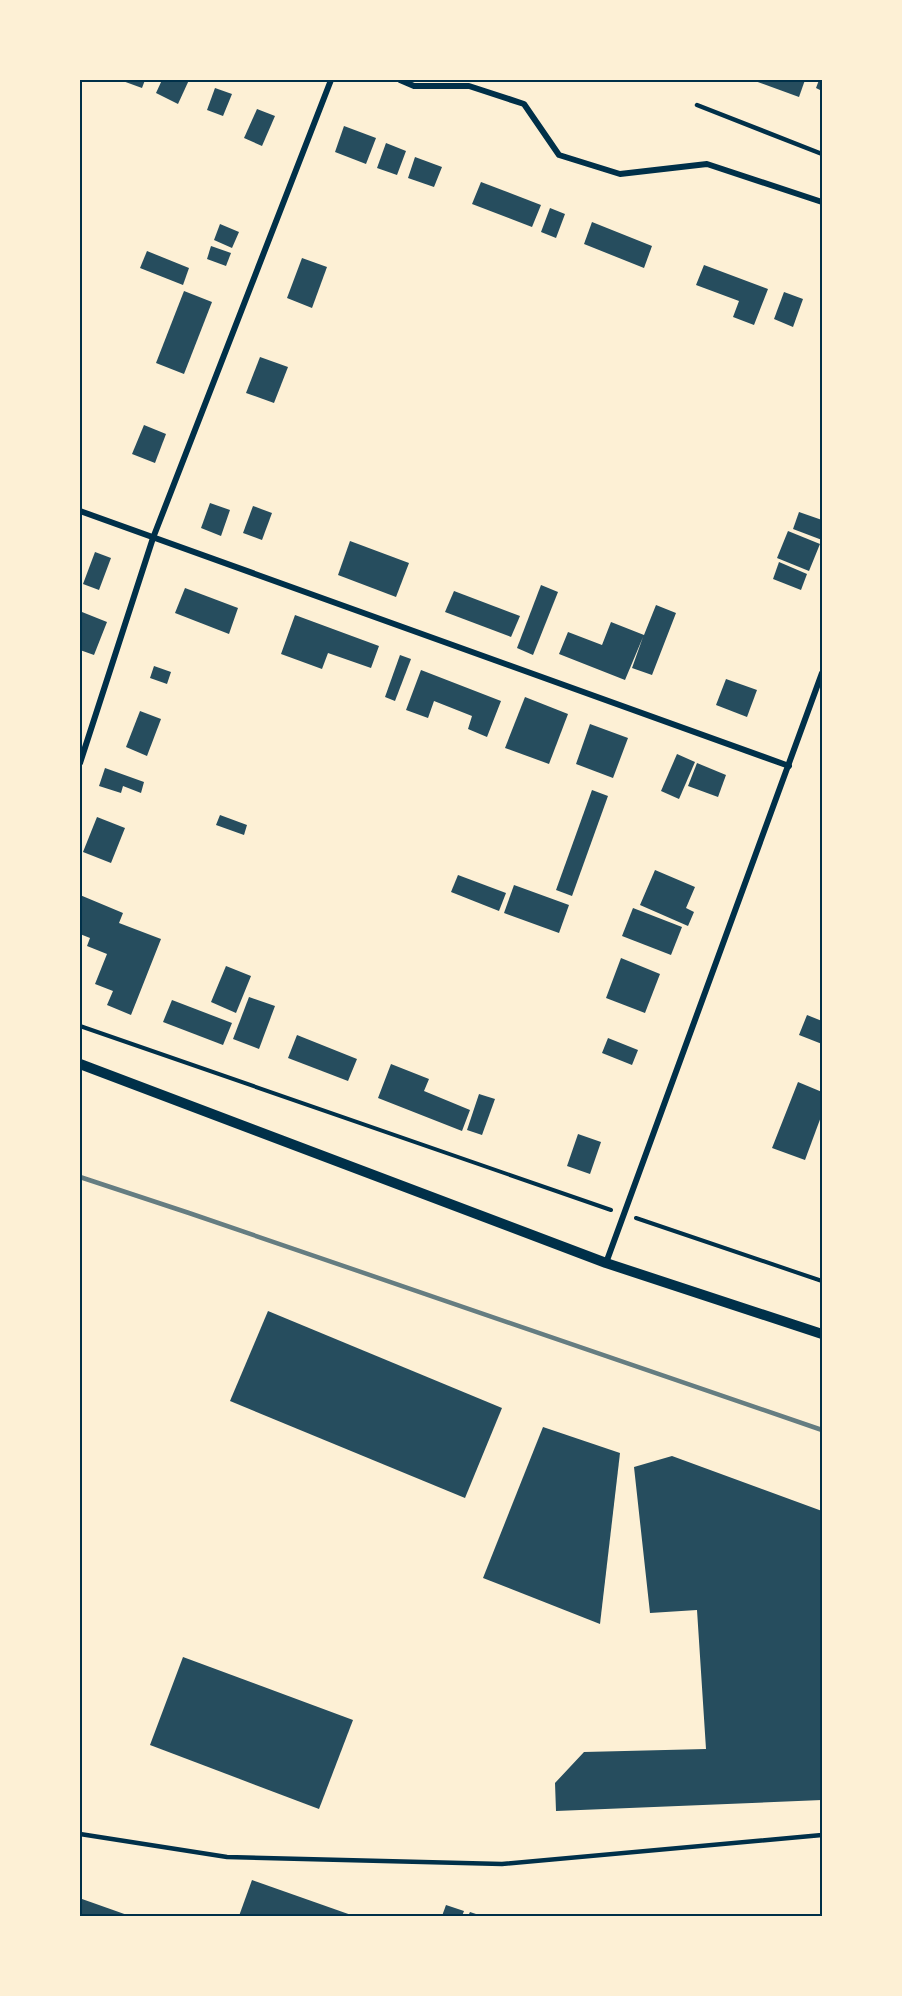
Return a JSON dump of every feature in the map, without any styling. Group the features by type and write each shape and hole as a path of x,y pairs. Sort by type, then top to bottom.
{"street":[{"path":"80,763 153,538 331,80"},
{"path":"400,80 414,86 469,86 524,104 559,155 620,174 707,164 822,202"},
{"path":"80,511 789,766"},
{"path":"606,1263 822,673"},
{"path":"80,1064 606,1263 822,1334"}],"lane":[{"path":"697,105 822,154"},
{"path":"80,1834 227,1857 502,1864 822,1835"}],"path":[{"path":"80,1026 822,1281"}],"building":[{"path":"120,80 145,80 142,88"},
{"path":"162,80 189,80 178,104 156,93"},
{"path":"752,80 805,80 799,97"},
{"path":"819,80 822,80 822,91 816,88"},
{"path":"215,88 232,94 223,116 207,110"},
{"path":"257,109 275,116 262,146 244,138"},
{"path":"344,126 376,138 366,164 335,152"},
{"path":"386,143 406,151 397,175 377,168"},
{"path":"415,157 442,167 434,187 408,178"},
{"path":"481,182 541,205 532,227 472,204"},
{"path":"550,208 565,214 556,238 541,232"},
{"path":"592,222 652,246 644,268 584,244"},
{"path":"220,224 239,232 232,248 214,240"},
{"path":"211,246 231,253 226,266 207,259"},
{"path":"147,251 189,268 183,285 140,268"},
{"path":"302,258 327,267 312,308 287,298"},
{"path":"704,265 768,289 754,325 733,317 739,301 696,285"},
{"path":"184,291 212,302 184,374 156,363"},
{"path":"784,292 803,299 793,327 774,319"},
{"path":"260,357 288,367 274,403 246,393"},
{"path":"144,425 166,434 155,463 132,454"},
{"path":"210,503 230,510 221,536 201,528"},
{"path":"253,506 272,513 262,540 243,533"},
{"path":"799,512 822,520 822,540 793,529"},
{"path":"788,531 820,544 809,571 777,558"},
{"path":"350,541 409,563 396,597 338,575"},
{"path":"95,552 111,558 99,590 83,584"},
{"path":"779,562 807,574 801,590 773,579"},
{"path":"541,585 558,592 533,655 517,648"},
{"path":"185,588 238,608 229,634 175,613"},
{"path":"454,591 520,616 511,637 445,612"},
{"path":"656,605 676,613 652,675 632,668 643,637 625,680 559,654 568,632 602,645 611,622 644,635"},
{"path":"82,612 107,622 94,655 80,650"},
{"path":"295,615 379,646 371,668 328,653 322,669 281,654"},
{"path":"400,655 411,659 395,701 385,697"},
{"path":"154,666 171,672 167,684 150,678"},
{"path":"421,670 501,701 487,737 468,729 472,716 434,701 428,718 406,710"},
{"path":"726,679 757,690 747,717 716,705"},
{"path":"525,697 568,714 549,764 505,748"},
{"path":"140,711 161,719 147,756 126,747"},
{"path":"590,724 628,738 613,778 576,764"},
{"path":"677,754 695,762 679,799 661,791"},
{"path":"697,763 726,775 718,797 688,786"},
{"path":"105,768 144,782 141,793 123,786 121,793 99,786"},
{"path":"592,790 608,796 572,896 556,890"},
{"path":"220,815 247,825 244,835 216,825"},
{"path":"97,817 125,828 111,863 83,852"},
{"path":"655,870 695,887 686,908 694,912 688,926 640,905"},
{"path":"458,875 506,893 499,911 451,892"},
{"path":"514,885 569,905 559,933 504,913"},
{"path":"80,895 123,913 119,923 161,939 131,1015 107,1005 113,991 95,984 107,954 87,946 90,938 80,934"},
{"path":"633,908 682,927 671,955 622,936"},
{"path":"621,958 660,974 645,1013 606,998"},
{"path":"226,966 251,976 236,1013 211,1002"},
{"path":"249,997 275,1006 259,1049 233,1039"},
{"path":"172,1000 232,1023 223,1045 163,1022"},
{"path":"807,1015 822,1021 822,1044 799,1035"},
{"path":"297,1035 357,1059 348,1081 288,1058"},
{"path":"608,1038 638,1050 632,1065 602,1053"},
{"path":"391,1064 429,1079 424,1091 470,1110 462,1131 378,1098"},
{"path":"798,1082 822,1092 822,1114 805,1160 772,1148"},
{"path":"479,1094 495,1099 482,1135 467,1130"},
{"path":"578,1134 601,1142 590,1174 567,1166"},
{"path":"268,1311 502,1408 465,1498 230,1401"},
{"path":"543,1427 620,1453 600,1624 483,1578"},
{"path":"672,1456 822,1511 822,1800 556,1811 555,1783 584,1752 706,1749 697,1610 650,1613 634,1467"},
{"path":"183,1657 353,1720 319,1809 150,1745"},
{"path":"252,1880 354,1916 239,1916"},
{"path":"82,1899 130,1916 80,1916"},
{"path":"446,1905 464,1911 462,1916 442,1916"},
{"path":"470,1912 482,1916 468,1916"}],"railway":[{"path":"80,1177 822,1430"}]}
